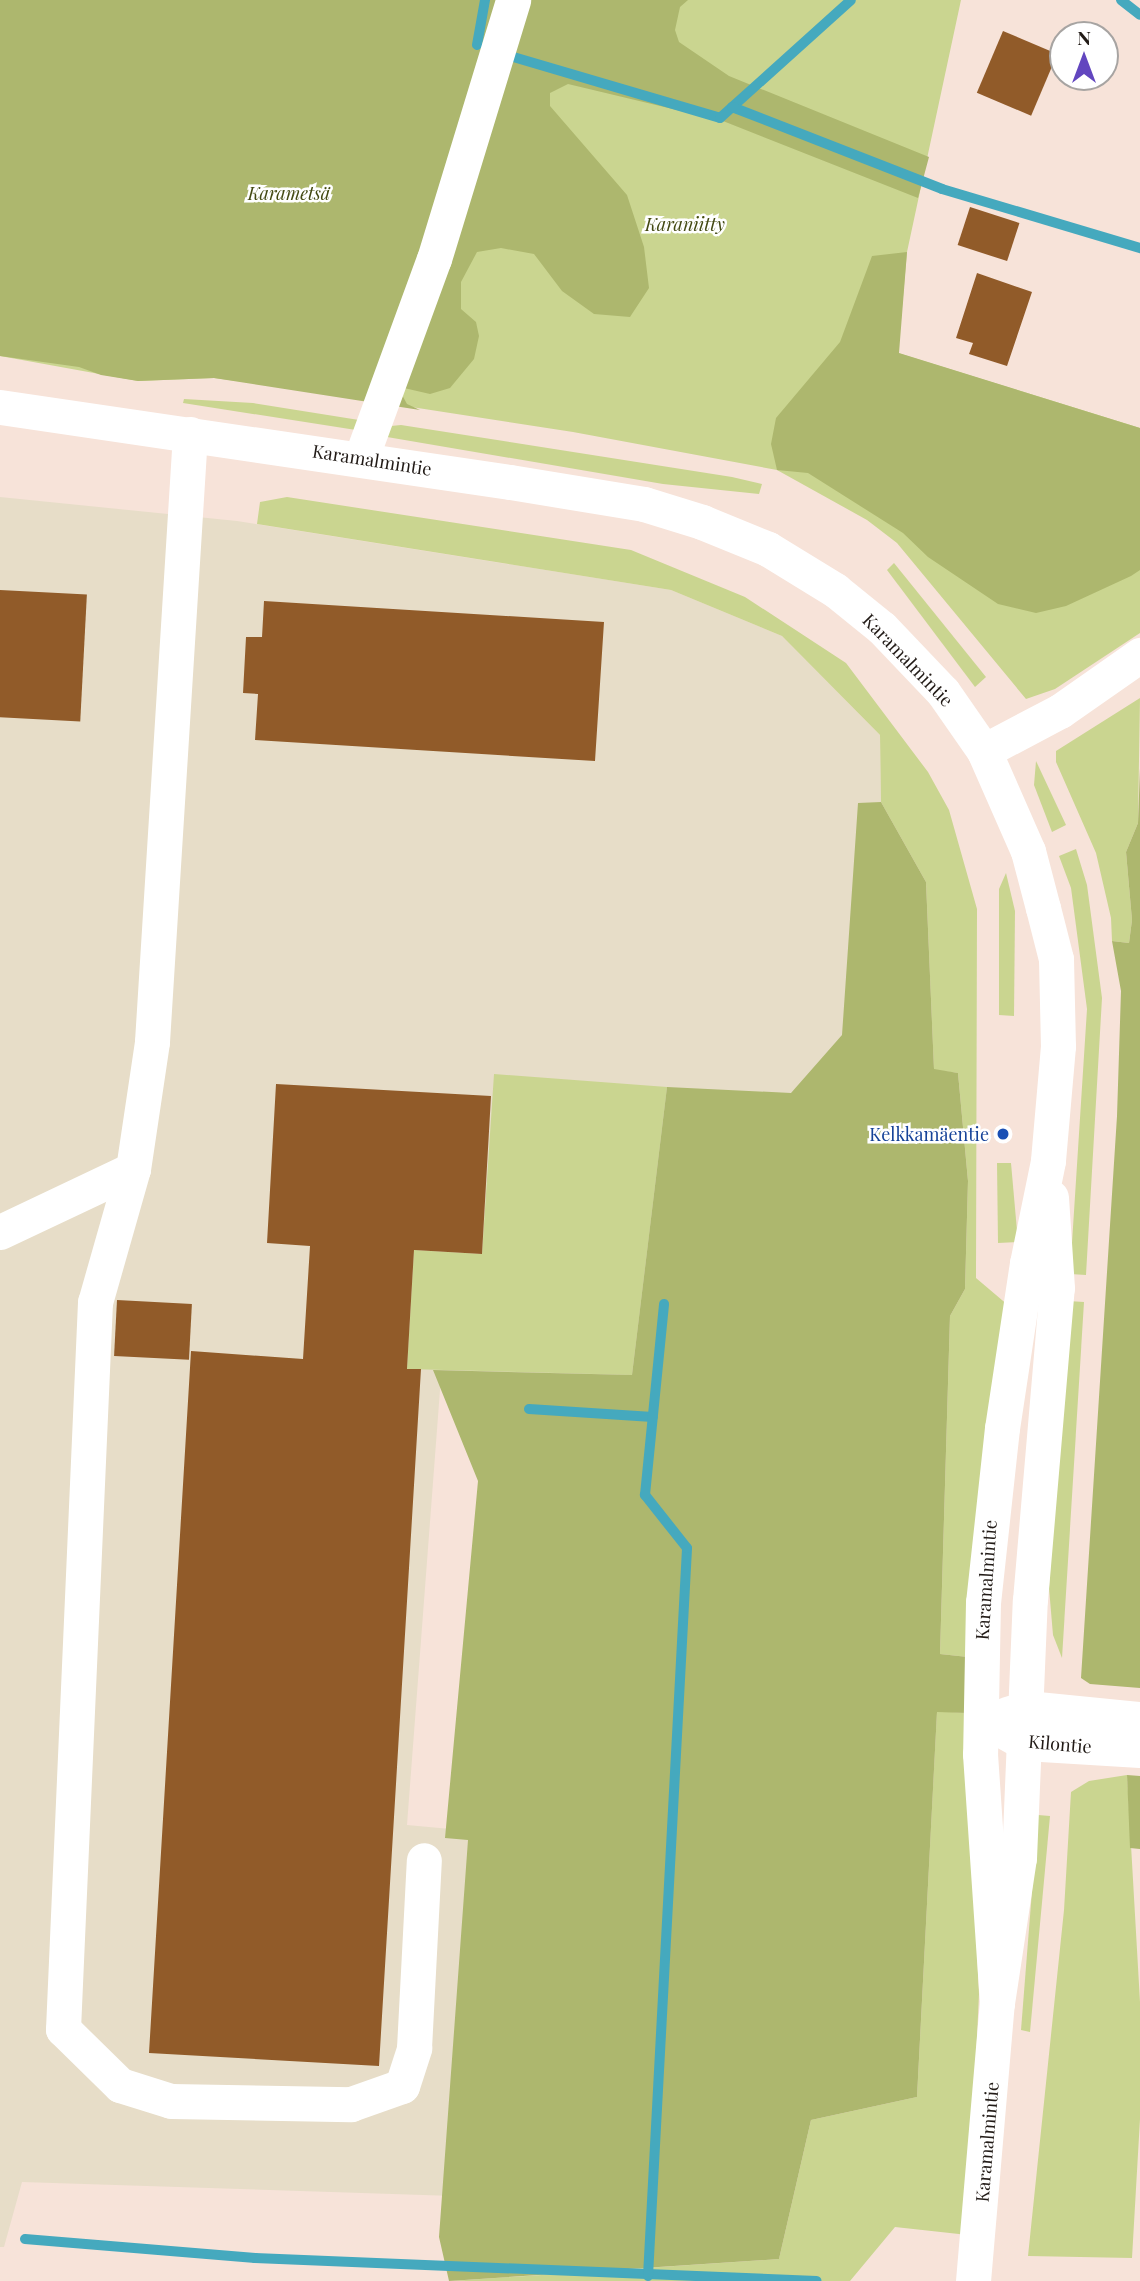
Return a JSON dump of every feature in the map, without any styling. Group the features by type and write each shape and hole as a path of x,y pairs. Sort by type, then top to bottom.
{"street":[{"path":"361,458 434,259 513,0"},
{"name":"Karamalmintie","path":"0,408 361,458 644,504 768,549 835,590 882,628 943,692 984,751 1028,851 1056,959 1058,1046 1048,1161 1027,1263 1000,1439 983,1602 979,1720 997,2003"},
{"path":"190,434 152,1042 133,1169 95,1303 64,2028 120,2085 171,2101 351,2104 402,2086 414,2048 424,1860"},
{"path":"984,751 1060,711 1140,655"},
{"name":"Karamalmintie","path":"973,2281 986,2164 997,2003 1019,1858 1030,1600 1057,1288 1048,1161"},
{"path":"0,1232 133,1169"},
{"name":"Kilontie","path":"979,1720 1027,1708 1140,1719"},
{"name":"Kilontie","path":"979,1720 1025,1743 1140,1750"}],"shaded area":[{"path":"0,497 237,521 671,590 782,636 880,735 881,802 853,1037 637,1381 441,1377 407,1825 472,1831 454,2196 22,2182 4,2247 0,2247"}],"green space":[{"name":"Karaniitty","path":"0,0 961,0 907,252 898,353 1140,428 1140,633 1055,689 1026,699 897,543 867,520 777,470 573,432 282,387 214,378 138,381 0,356"},
{"name":"Karametsä","path":"0,0 688,0 680,7 675,30 679,42 729,76 929,157 918,198 723,121 568,84 550,93 550,106 627,195 644,247 649,288 630,317 594,314 562,291 534,254 501,248 477,252 461,282 461,309 476,322 479,336 474,359 450,388 430,394 404,388 401,393 407,404 420,410 214,378 138,381 101,375 79,367 0,356"},
{"path":"907,252 899,353 1140,428 1140,570 1066,606 1036,613 998,604 928,557 903,533 808,473 777,470 771,444 776,418 840,342 872,256"},
{"path":"184,399 253,403 359,420 356,430 183,403"},
{"path":"401,425 762,484 759,494 663,484 387,437 391,426"},
{"path":"287,497 631,550 745,597 846,663 928,772 949,810 977,909 976,1278 1009,1306 968,1657 940,1654 950,1316 965,1289 968,1181 958,1073 934,1070 926,882 881,802 880,735 782,636 671,590 257,524 260,502"},
{"path":"894,563 986,677 975,687 887,570"},
{"path":"1140,698 1138,823 1126,852 1132,920 1129,943 1112,941 1111,918 1096,853 1056,762 1056,751"},
{"path":"1036,761 1066,825 1052,832 1034,785"},
{"path":"1140,768 1140,1688 1090,1684 1081,1678 1117,1116 1121,991 1112,941 1129,943 1132,920 1126,852 1138,823"},
{"path":"881,802 926,882 934,1069 958,1073 968,1181 965,1289 950,1316 940,1654 968,1657 966,1713 937,1712 917,2097 811,2120 779,2259 449,2281 439,2237 468,1840 445,1838 478,1481 433,1370 632,1375 667,1087 791,1093 842,1035 858,803"},
{"path":"1076,849 1087,885 1102,998 1086,1275 1070,1274 1087,1009 1071,888 1059,856"},
{"path":"1006,873 1015,911 1014,1016 999,1015 999,889"},
{"path":"494,1074 667,1087 632,1375 407,1369 414,1250 482,1254"},
{"path":"997,1163 1011,1163 1018,1242 998,1243"},
{"path":"1068,1301 1084,1302 1062,1658 1053,1635 1049,1588"},
{"path":"937,1711 966,1713 979,1994 968,2235 895,2227 850,2281 451,2281 779,2259 811,2120 917,2097"},
{"path":"1127,1775 1140,2002 1140,2119 1132,2258 1028,2256 1064,1910 1071,1792 1089,1781"},
{"path":"1127,1775 1140,1776 1140,1849 1130,1848"},
{"path":"1038,1815 1050,1816 1030,2032 1021,2030"}],"building":[{"path":"1003,31 1049,51 1049,74 1031,116 977,93"},
{"path":"970,207 1019,223 1007,261 958,245"},
{"path":"977,273 1032,292 1007,366 969,354 973,343 956,338"},
{"path":"0,590 87,595 80,721 0,717"},
{"path":"264,601 604,622 595,761 255,740 258,694 243,693 246,637 262,637"},
{"path":"276,1084 491,1096 482,1254 414,1250 407,1369 421,1369 379,2066 149,2053 191,1351 303,1359 310,1246 267,1243"},
{"path":"117,1300 192,1304 189,1360 114,1356"}],"waterway":[{"path":"477,45 485,0"},
{"path":"510,56 720,118 851,0"},
{"path":"1121,0 1140,15"},
{"path":"732,107 942,189 1140,248"},
{"path":"648,2276 687,1548 645,1495 664,1304"},
{"path":"529,1409 653,1417"},
{"path":"25,2239 255,2258 817,2281"}],"place":[{"name":"Kelkkamäentie","path":"1003,1134"}]}
